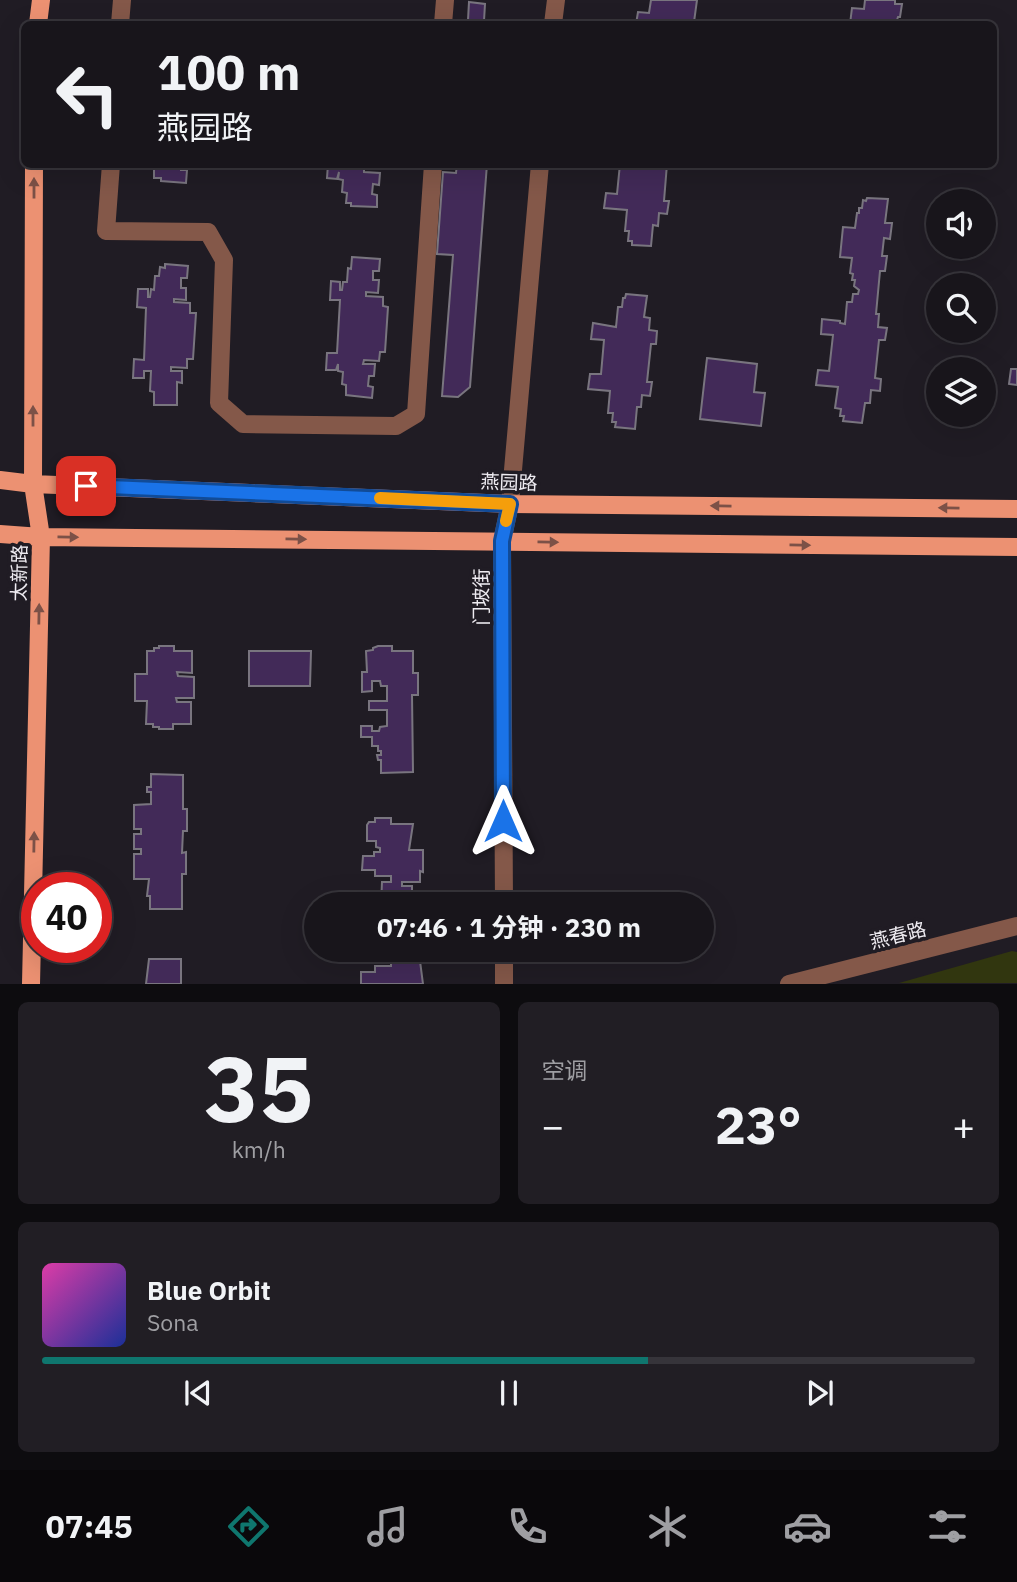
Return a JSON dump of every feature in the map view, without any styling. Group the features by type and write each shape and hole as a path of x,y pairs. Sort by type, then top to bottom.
{"main road":[{"path":"38,21 41,0"},
{"name":"太新路","path":"31,984 41,537 33,484 34,168"},
{"name":"燕园路","path":"0,480 33,484 510,504 1017,509"},
{"path":"0,534 41,537 1017,547"}],"street":[{"path":"120,21 122,0"},
{"path":"443,21 445,0"},
{"path":"553,21 556,0"},
{"path":"111,168 106,231 208,232 224,260 219,403 243,424 396,426 416,414 433,168"},
{"name":"门坡街","path":"504,892 502,541 510,504 540,168"},
{"name":"燕春路","path":"789,984 1017,926"},
{"path":"504,962 504,984"}],"green space":[{"path":"1012,951 1017,952 1017,983 899,983"}],"building":[{"path":"651,0 697,0 694,21 636,21 638,12 649,13"},
{"path":"865,0 895,0 895,4 902,4 897,20 850,21 852,8 864,9"},
{"path":"469,2 485,4 484,21 468,20"},
{"path":"150,168 187,170 186,183 154,178 154,169"},
{"path":"328,168 364,168 364,172 380,173 379,185 373,184 372,194 377,195 377,207 351,206 351,203 346,203 347,193 342,192 343,180 338,179 339,172 337,179 327,178"},
{"path":"457,168 487,168 470,387 458,397 442,396 453,255 437,254 443,172 456,173"},
{"path":"620,168 667,168 664,201 669,201 667,214 659,213 658,226 653,225 651,246 632,245 632,241 628,241 629,231 625,231 627,210 604,208 606,193 617,194"},
{"path":"867,198 888,199 885,223 892,223 890,239 884,238 882,256 887,256 885,271 880,271 876,314 879,314 878,327 887,328 885,340 879,340 875,378 881,379 880,391 871,390 870,403 865,403 862,423 843,421 844,416 840,416 841,409 835,408 838,387 816,385 818,370 829,371 833,335 821,334 822,319 845,324 847,302 852,302 853,294 858,294 859,290 854,286 855,280 852,280 853,274 850,273 852,258 840,257 843,227 855,228 859,208 862,208 863,200 866,201"},
{"path":"352,257 380,259 379,271 373,271 373,280 379,280 378,293 366,292 366,296 383,297 383,306 388,307 385,352 380,352 379,361 364,360 363,364 375,364 374,376 369,376 368,386 373,387 372,398 346,395 346,385 342,384 343,372 338,371 338,364 336,370 326,370 327,353 337,353 340,300 330,300 331,281 340,282 342,290 343,282 347,282 348,268 351,269"},
{"path":"165,264 188,266 187,278 181,278 181,288 186,288 186,300 174,299 174,302 190,303 190,313 196,313 193,359 187,359 187,368 171,367 171,371 182,371 182,383 177,382 177,405 154,405 154,392 150,391 151,371 144,371 144,378 133,378 134,359 144,360 146,308 137,307 138,289 148,289 150,297 151,289 154,290 155,276 159,276 160,267 165,268"},
{"path":"626,294 647,296 644,317 650,318 649,330 657,331 656,344 651,344 647,382 652,382 650,396 642,395 641,407 637,407 635,429 615,427 616,422 612,422 613,413 608,413 610,391 588,389 590,374 601,374 604,340 591,339 593,323 616,327 618,307 622,307"},
{"path":"707,358 757,364 754,392 765,393 761,426 700,419"},
{"path":"1011,369 1017,369 1017,385 1009,384"},
{"path":"174,646 174,651 192,651 192,673 177,672 178,676 194,677 194,698 176,698 177,702 191,702 191,724 173,724 173,729 153,727 153,724 146,724 147,701 135,701 135,674 147,674 147,651 154,651 154,648"},
{"path":"378,646 392,646 392,651 413,651 413,673 418,673 418,695 412,695 413,772 381,773 381,760 378,760 377,755 381,755 381,751 378,751 378,746 372,746 372,737 361,737 361,726 372,726 372,731 379,731 380,727 387,726 387,710 369,710 369,701 387,701 387,686 381,686 380,681 372,681 372,691 362,692 362,672 367,672 366,651"},
{"path":"249,651 311,651 310,686 249,686"},
{"path":"151,774 183,775 183,809 187,809 187,831 183,831 182,853 186,852 186,874 182,874 182,909 150,909 150,896 147,896 149,879 134,879 134,854 141,854 141,849 134,849 134,834 141,834 141,829 134,829 134,805 151,804 151,792 147,792 147,787 151,787"},
{"path":"375,818 391,818 391,824 413,824 409,850 423,850 423,872 420,871 420,882 402,882 402,886 412,886 412,892 382,892 382,882 391,882 391,876 375,876 375,870 362,870 363,856 374,856 374,852 380,852 376,841 367,841 367,825 369,822 375,822"},
{"path":"149,959 181,959 181,984 146,984"},
{"path":"391,962 420,962 423,984 361,984 361,972 375,972 375,966 391,966"}],"slow traffic":[{"path":"380,498 510,504 506,521"}],"route":[{"path":"86,486 510,504 502,541 503,821"}]}
